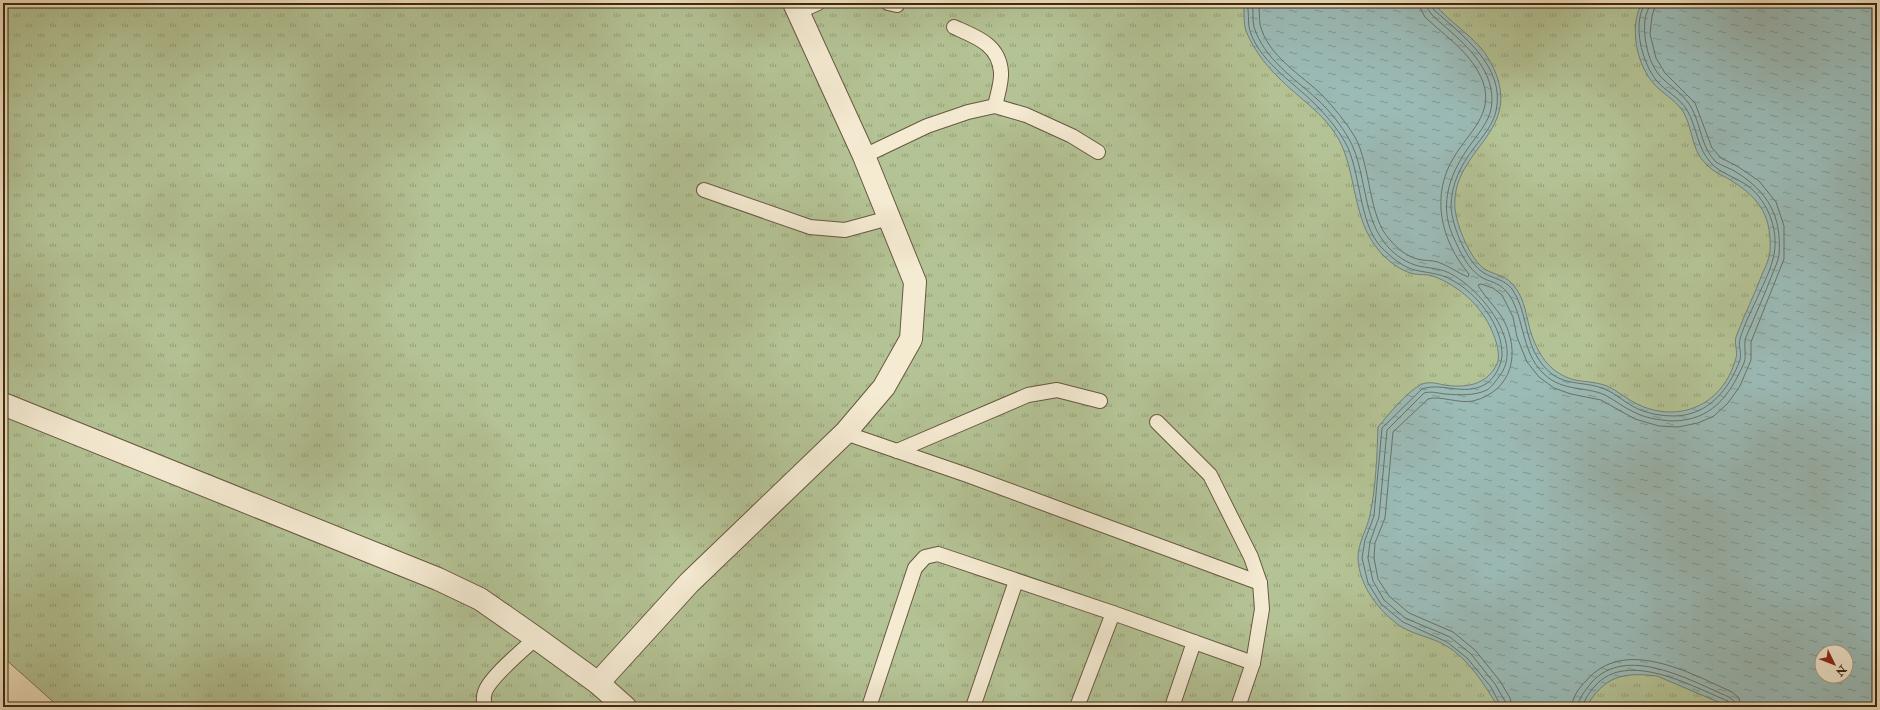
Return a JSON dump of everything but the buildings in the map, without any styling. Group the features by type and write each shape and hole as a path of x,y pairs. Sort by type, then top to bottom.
{"street":[{"path":"598,683 689,583 845,433 884,388 911,339 915,282 864,156 796,7"},
{"path":"3,404 438,580 480,599 598,683 625,707"}],"lane":[{"path":"796,7 818,3"},
{"path":"954,27 986,42 996,55 1002,73 995,106"},
{"path":"864,156 927,126 968,112 995,106 1033,118 1072,136 1098,152"},
{"path":"704,190 810,227 844,230 889,218"},
{"path":"897,451 1028,396 1057,390 1100,401"},
{"path":"1157,422 1210,475 1251,557 1260,583 1262,609 1253,664 1238,707"},
{"path":"845,433 967,475 1260,583"},
{"path":"869,707 915,568 925,557 938,554 1113,613 1253,664"},
{"path":"973,707 1016,581"},
{"path":"1077,707 1113,613"},
{"path":"486,707 483,702 485,692 492,680 536,638"},
{"path":"1172,707 1194,642"}],"green space":[{"path":"3,3 1877,3 1877,707 59,707 3,657"}],"water":[{"path":"1243,3 1434,3 1440,11 1485,52 1499,85 1500,106 1495,123 1464,170 1457,188 1455,209 1456,216 1461,233 1470,251 1480,265 1486,270 1508,280 1518,291 1535,344 1543,358 1559,374 1575,380 1607,386 1639,405 1655,410 1671,412 1699,406 1711,398 1722,387 1730,374 1736,358 1736,337 1767,262 1770,252 1770,240 1767,219 1763,210 1742,188 1714,171 1700,157 1696,150 1682,110 1654,84 1648,76 1639,56 1635,33 1638,12 1642,3 1877,3 1877,707 1730,707 1657,676 1634,675 1616,678 1608,683 1600,689 1586,707 1498,707 1482,681 1453,650 1440,642 1411,632 1400,626 1385,613 1366,588 1359,568 1358,558 1359,547 1369,520 1374,493 1378,427 1403,398 1420,385 1432,383 1460,386 1474,384 1481,381 1487,377 1497,364 1498,348 1492,331 1482,313 1460,291 1443,280 1433,276 1414,274 1403,270 1384,256 1377,248 1369,237 1364,225 1347,158 1336,135 1322,117 1268,66 1252,43 1246,31"}]}
